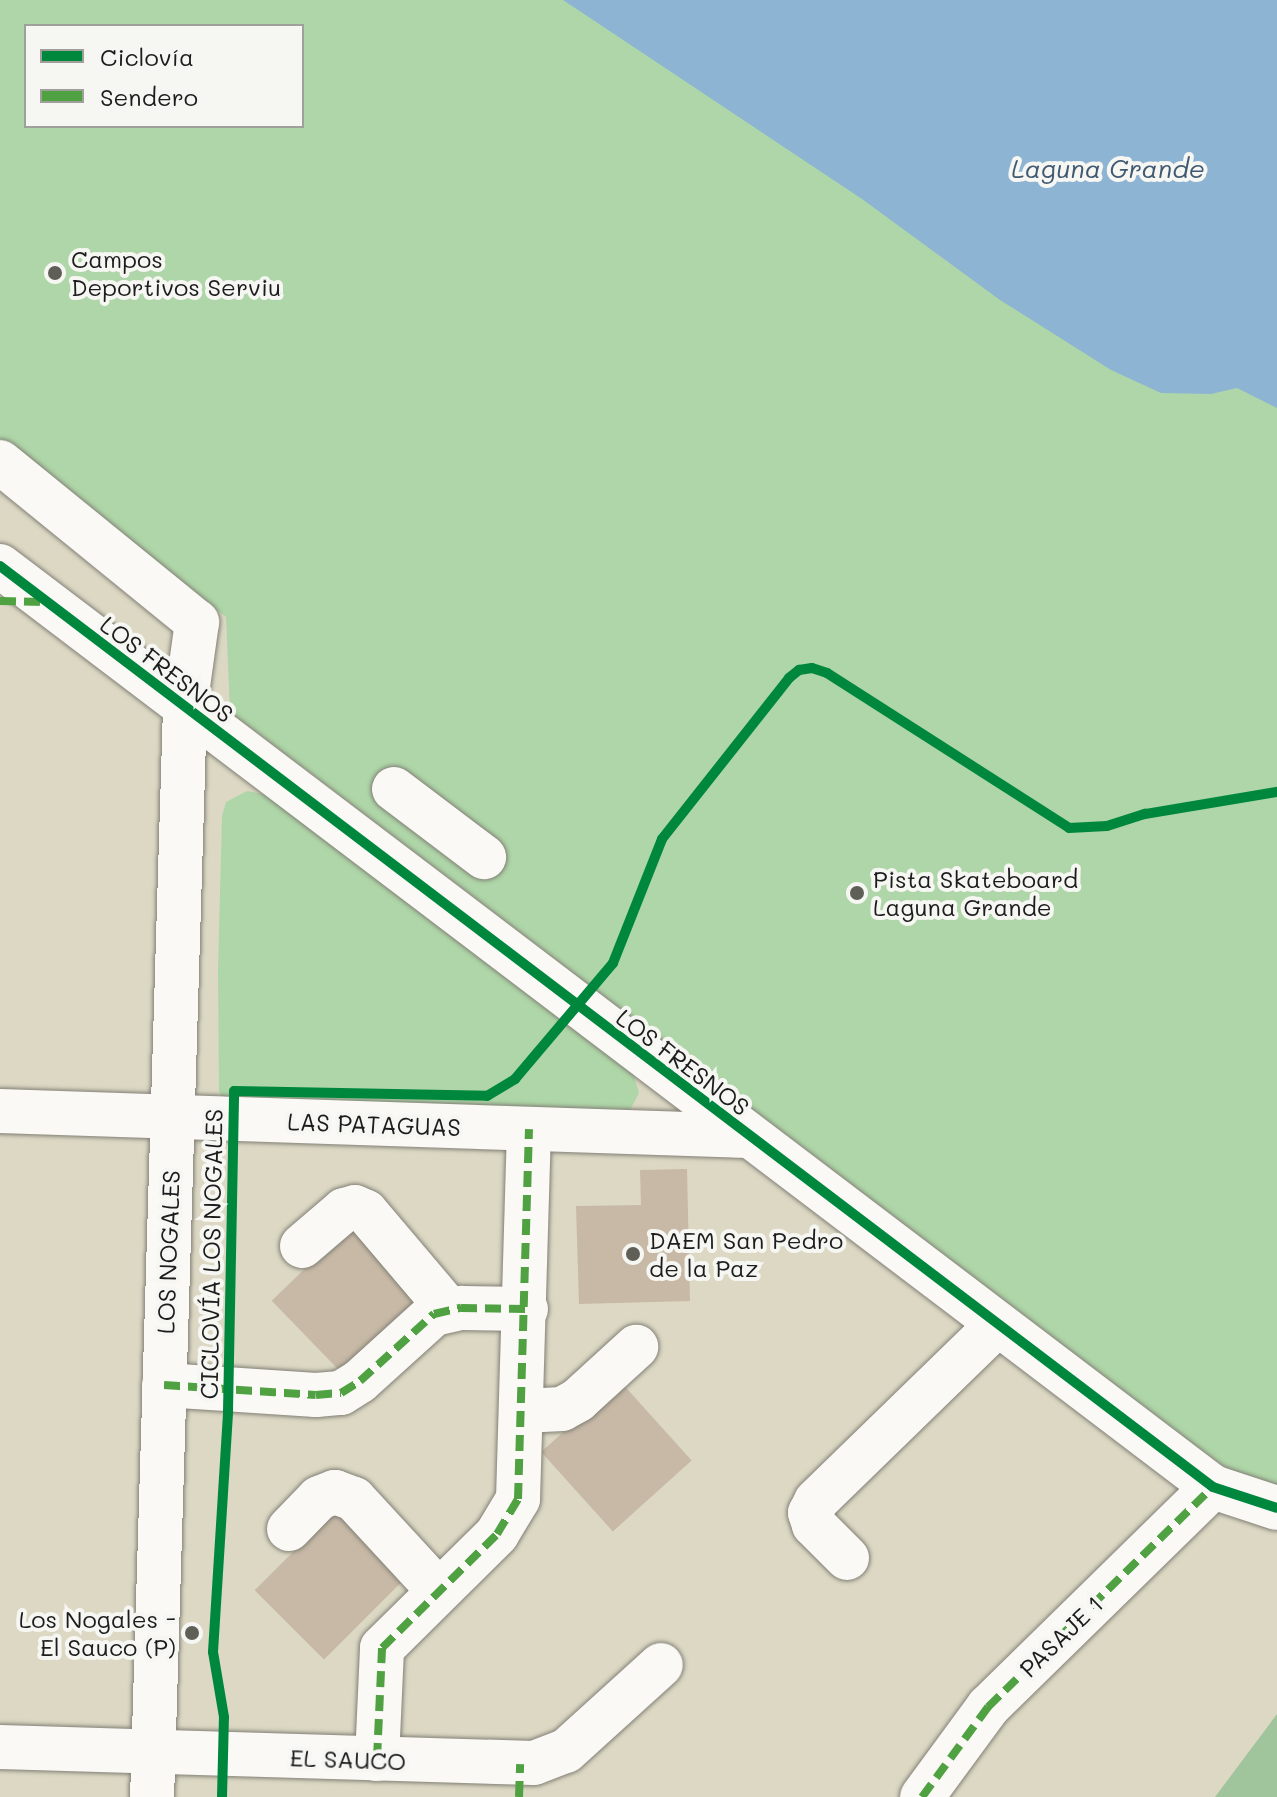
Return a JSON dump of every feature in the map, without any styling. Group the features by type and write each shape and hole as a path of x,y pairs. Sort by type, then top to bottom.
{"street":[{"name":"LOS NOGALES","path":"0,462 197,622 185,707 152,1797"},
{"name":"LOS FRESNOS","path":"0,566 996,1326 1213,1487 1277,1508"},
{"path":"0,601 48,603"},
{"path":"394,789 484,857"},
{"path":"400,871 440,824"},
{"name":"LAS PATAGUAS","path":"0,1111 748,1136"},
{"path":"377,1759 382,1648 497,1534 513,1512 520,1485 529,1129"},
{"path":"302,1246 344,1210 355,1207 366,1212 449,1310"},
{"path":"164,1385 316,1395 341,1393 360,1381 434,1314 449,1310 526,1309"},
{"path":"847,1558 814,1525 810,1513 816,1501 996,1326"},
{"path":"523,1411 562,1409 578,1400 636,1347"},
{"name":"PASAJE 1","path":"922,1797 988,1707 1213,1487"},
{"path":"289,1529 319,1498 335,1492 354,1499 438,1590"},
{"name":"EL SAUCO","path":"0,1747 377,1759 519,1780 566,1751 661,1665"}],"green space":[{"path":"0,0 1277,0 1277,1493 1229,1470 1192,1443 230,712 226,617 0,443"},
{"path":"247,791 272,796 631,1066 639,1093 628,1114 224,1102 219,1091 218,971 222,816 226,802"},
{"path":"1277,1714 1277,1797 1215,1797"}],"water":[{"name":"Laguna Grande","path":"563,0 1277,0 1277,408 1237,388 1211,394 1161,393 1111,370 1000,300 862,199"}],"building":[{"name":"DAEM San Pedro de la Paz","path":"687,1169 690,1301 579,1304 576,1206 641,1205 640,1170"},
{"path":"348,1227 417,1299 341,1373 272,1301"},
{"path":"620,1381 692,1461 613,1531 541,1452"},
{"path":"336,1509 405,1578 324,1660 255,1590"}],"marked path":[{"path":"0,601 44,602"},
{"path":"377,1759 382,1648 497,1534 518,1499 529,1129"},
{"path":"164,1385 316,1395 341,1393 360,1381 434,1314 461,1308 526,1309"},
{"path":"922,1797 988,1707 1213,1487"},
{"path":"519,1797 520,1764"}],"cycle path":[{"path":"0,566 1213,1487 1277,1508"},
{"name":"CICLOVÍA LOS NOGALES","path":"222,1797 224,1717 213,1652 228,1411 234,1091 487,1096 515,1079 613,963 662,839 789,678 799,670 812,668 827,673 1069,828 1107,826 1145,814 1277,792"}],"place":[{"name":"Campos Deportivos Serviu","path":"55,273"},
{"name":"Pista Skateboard Laguna Grande","path":"857,893"},
{"name":"DAEM San Pedro de la Paz","path":"633,1254"},
{"name":"Los Nogales - El Sauco (P)","path":"192,1633"}]}
